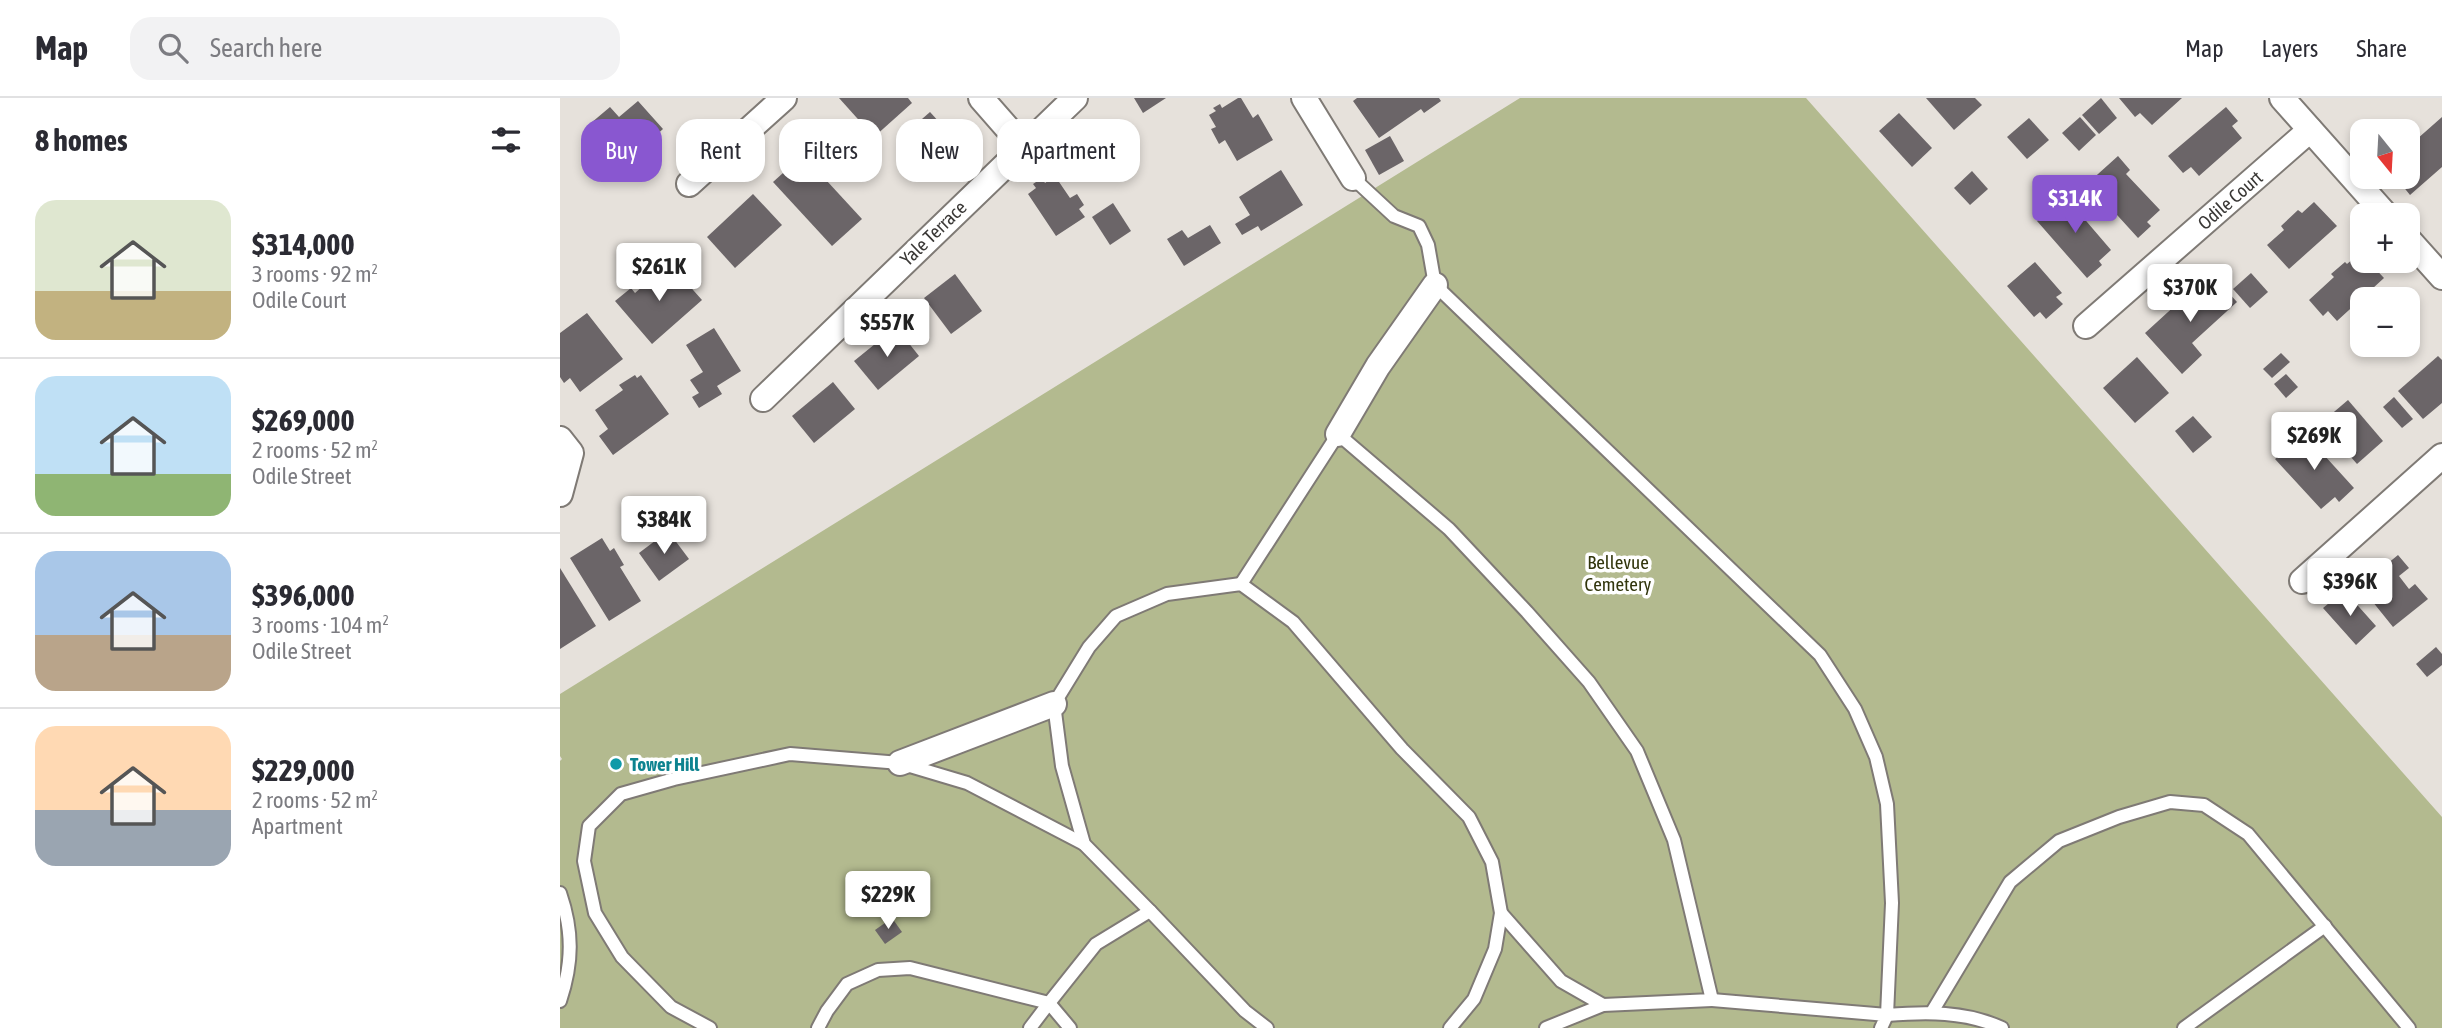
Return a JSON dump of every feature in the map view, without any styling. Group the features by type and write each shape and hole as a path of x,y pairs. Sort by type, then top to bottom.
{"street":[{"path":"690,184 784,98"},
{"path":"981,98 999,119"},
{"name":"Yale Terrace","path":"1052,119 1075,98"},
{"path":"1304,98 1353,178"},
{"path":"2282,98 2375,203"},
{"name":"Odile Court","path":"2086,326 2310,130"},
{"name":"Yale Terrace","path":"763,399 997,171"},
{"path":"2420,253 2442,278"},
{"path":"1338,434 1378,366 1435,285"},
{"path":"560,439 571,453 561,493"},
{"path":"2302,581 2442,456"},
{"path":"901,763 1054,704"}],"lane":[{"path":"1353,178 1394,216 1419,226 1428,245 1435,285 1820,655 1855,709 1876,757 1887,804 1892,903 1887,1015 1881,1028"},
{"path":"1241,584 1338,434 1449,529 1527,611 1589,682 1637,751 1674,840 1712,1000"},
{"path":"1084,845 1062,766 1054,704 1089,647 1115,616 1167,594 1241,584 1293,622 1402,749 1469,817 1492,862 1501,913 1495,949 1474,999 1450,1028"},
{"path":"710,1028 671,1007 622,957 594,913 584,861 589,826 621,794 674,779 790,754 901,763 967,783 1084,845 1245,1011 1267,1028"},
{"path":"1933,1012 2010,882 2059,841 2119,817 2170,802 2204,805 2248,834 2409,1028"},
{"path":"560,892 569,919 571,960 560,1001"},
{"path":"1030,1028 1096,944 1150,911"},
{"path":"1501,913 1561,981 1602,1005"},
{"path":"2184,1028 2325,926"},
{"path":"818,1028 847,984 878,970 910,968 1049,1003 1070,1028"},
{"path":"1546,1028 1602,1005 1712,1000 1887,1015 1933,1012 1984,1020 2002,1028"}],"green space":[{"name":"Bellevue Cemetery","path":"1520,98 1806,98 2442,817 2442,1028 560,1028 560,694"}],"building":[{"path":"839,98 908,98 912,103 882,130 882,119 858,119"},
{"path":"1134,98 1166,98 1143,113"},
{"path":"1241,98 1253,118 1258,114 1273,140 1237,161 1225,140 1219,144 1211,129 1216,127 1209,115 1216,111 1213,108 1220,104 1222,108"},
{"path":"1357,98 1439,98 1441,101 1424,113 1421,109 1379,138 1353,101"},
{"path":"1926,98 1975,98 1982,105 1954,130"},
{"path":"2101,98 2117,118 2099,134 2082,115"},
{"path":"2119,98 2182,98 2152,125 2140,113 2135,117"},
{"path":"638,101 654,119 596,119 610,107 619,117"},
{"path":"2226,107 2238,121 2232,126 2242,138 2199,176 2191,167 2183,173 2168,156"},
{"path":"930,112 936,119 922,119"},
{"path":"1899,113 1932,148 1912,167 1879,131"},
{"path":"2080,117 2096,135 2079,151 2062,133"},
{"path":"2442,117 2442,167 2420,186 2420,136"},
{"path":"2029,118 2049,140 2027,159 2007,137"},
{"path":"1390,136 1404,161 1379,175 1365,150"},
{"path":"2118,156 2130,170 2126,174 2160,210 2147,222 2151,226 2138,238 2088,183"},
{"path":"1281,170 1303,205 1261,231 1258,226 1242,235 1235,224 1250,215 1239,197"},
{"path":"1972,171 1988,189 1970,205 1954,188"},
{"path":"779,177 779,182 828,182 862,219 832,246 773,182"},
{"path":"1036,182 1059,182 1070,198 1077,194 1084,205 1079,209 1085,217 1056,236 1028,194 1036,188 1033,184"},
{"path":"2405,189 2417,189 2410,195"},
{"path":"2068,193 2084,211 2081,215 2111,250 2099,261 2102,265 2087,278 2037,221"},
{"path":"753,194 782,225 735,268 707,237"},
{"path":"2314,202 2337,226 2289,269 2267,245 2284,230 2281,226 2298,210 2302,213"},
{"path":"1113,203 1131,231 1110,245 1092,217"},
{"path":"1210,225 1221,243 1184,266 1167,239 1182,230 1188,238"},
{"path":"2350,261 2350,273 2379,273 2384,278 2374,287 2350,287 2350,309 2337,321 2328,311 2323,316 2309,300 2334,277 2331,274 2345,262 2347,264"},
{"path":"2035,262 2062,293 2056,297 2063,304 2046,319 2040,312 2034,317 2007,286"},
{"path":"669,263 702,300 652,344 615,301 631,288 635,293"},
{"path":"2251,273 2268,292 2250,308 2233,289"},
{"path":"955,274 982,311 951,334 924,298"},
{"path":"2216,279 2237,302 2192,343 2202,355 2182,374 2145,333 2191,291 2196,297"},
{"path":"587,313 623,359 580,392 570,378 564,383 560,377 560,333"},
{"path":"896,327 919,356 878,390 854,361"},
{"path":"714,328 741,371 717,386 722,394 699,408 692,397 699,393 690,380 703,372 686,345"},
{"path":"2281,353 2290,362 2272,378 2263,369"},
{"path":"2438,356 2442,360 2442,403 2423,419 2398,391"},
{"path":"2137,357 2169,393 2135,423 2103,388"},
{"path":"2286,374 2298,387 2286,398 2274,384"},
{"path":"635,375 637,378 641,375 669,414 613,455 599,436 608,429 595,410 623,390 619,385"},
{"path":"833,382 855,409 814,443 792,416"},
{"path":"2394,397 2413,419 2402,428 2383,407"},
{"path":"2348,400 2383,441 2357,464 2321,423"},
{"path":"2193,416 2212,437 2193,453 2175,431"},
{"path":"2304,433 2354,488 2339,502 2335,497 2321,509 2275,459"},
{"path":"668,531 689,559 659,581 639,553"},
{"path":"602,538 610,551 614,548 624,565 620,567 641,601 609,621 570,558"},
{"path":"2398,555 2409,568 2399,576 2409,589 2415,584 2428,599 2393,627 2360,586"},
{"path":"560,568 596,626 560,649"},
{"path":"2340,594 2347,602 2351,598 2376,626 2356,645 2323,608"},
{"path":"2436,647 2442,654 2442,665 2427,677 2416,664"},
{"path":"892,918 902,932 885,944 875,930"}],"place":[{"name":"Tower Hill","path":"616,764"}]}
